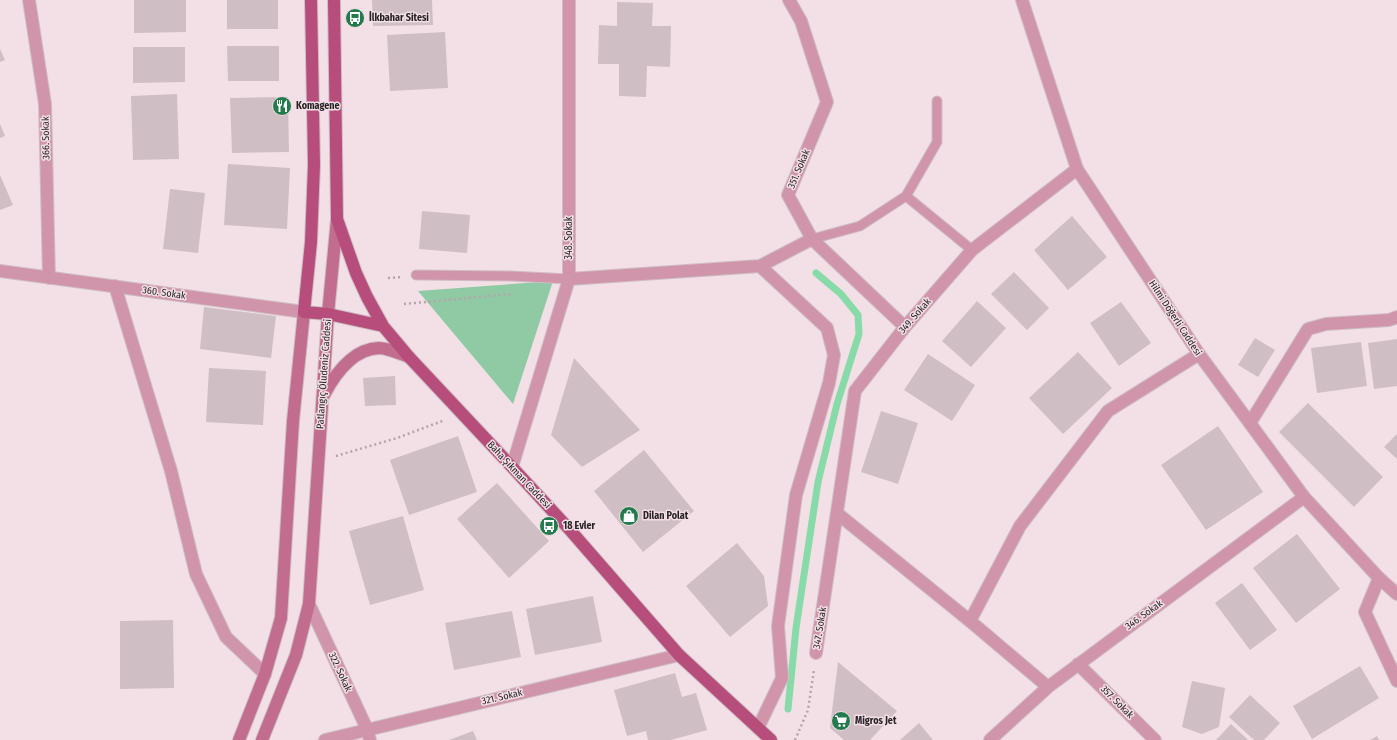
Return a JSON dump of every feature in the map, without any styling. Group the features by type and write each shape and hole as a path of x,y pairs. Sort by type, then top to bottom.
{"main road":[{"path":"239,740 265,674 281,618 293,421 311,242 314,165 311,0"},
{"name":"Patlangıç Öludeniz Caddesi","path":"262,740 296,654 309,604 328,314 337,218 334,0"},
{"name":"Baha Şıkman Caddesi","path":"337,218 356,273 367,297 384,326 409,357 512,467 679,655 771,740"},
{"name":"360. Sokak","path":"304,312 328,314 384,326"},
{"path":"322,400 331,382 340,369 355,356 368,350 380,348 409,357"}],"street":[{"name":"366. Sokak","path":"29,0 45,104 49,278"},
{"name":"348. Sokak","path":"512,467 569,278 569,0"},
{"name":"351. Sokak","path":"789,0 801,21 827,102 788,195 812,239 905,327"},
{"name":"Hilmi Döğerli Caddesi","path":"1022,0 1077,169 1199,354 1304,497 1379,578 1397,594"},
{"name":"349. Sokak","path":"838,514 856,391 905,327 972,250 1077,169"},
{"path":"569,278 760,266 812,239"},
{"path":"758,728 782,678 778,626 796,496 829,383 834,355 828,328 760,266"},
{"name":"360. Sokak","path":"0,271 304,312"},
{"path":"115,286 171,470 196,574 226,637 265,674"},
{"path":"1250,423 1308,329 1326,324 1389,320 1397,317"},
{"path":"970,621 1020,526 1108,411 1199,354"},
{"name":"346. Sokak","path":"990,740 1048,687 1304,497"},
{"path":"838,514 970,621 1048,687"},
{"name":"347. Sokak","path":"816,653 838,514"},
{"path":"1379,578 1365,612 1397,681"},
{"name":"322. Sokak","path":"309,604 368,735"},
{"name":"321. Sokak","path":"325,740 368,735 679,655"},
{"name":"357. Sokak","path":"1078,664 1155,740"}],"lane":[{"path":"812,239 860,226 906,196 937,142 937,101"},
{"path":"906,196 972,250"},
{"path":"416,275 569,278"}],"path":[{"path":"404,304 515,293"},
{"path":"318,462 397,438 462,414"},
{"name":"347. Sokak","path":"795,740 808,710 816,653"}],"green space":[{"path":"553,281 513,404 418,291"}],"building":[{"path":"134,0 186,0 186,32 134,33"},
{"path":"227,0 278,0 278,29 227,29"},
{"path":"372,0 432,0 433,25 373,26"},
{"path":"617,2 653,3 652,26 671,26 670,67 647,66 646,97 619,96 619,64 598,64 599,25 617,26"},
{"path":"445,32 448,88 390,91 387,35"},
{"path":"227,46 279,46 279,81 228,81"},
{"path":"133,47 185,47 185,82 133,83"},
{"path":"0,49 5,60 0,62"},
{"path":"177,94 179,159 133,160 131,96"},
{"path":"288,97 289,152 232,153 230,98"},
{"path":"0,124 5,136 0,138"},
{"path":"228,164 290,168 287,229 224,225"},
{"path":"0,175 13,205 0,210"},
{"path":"170,189 205,193 198,253 163,249"},
{"path":"422,211 470,215 467,253 419,249"},
{"path":"1072,216 1107,257 1068,290 1034,250"},
{"path":"1014,272 1049,308 1027,330 991,294"},
{"path":"977,301 1006,328 971,367 942,341"},
{"path":"1121,302 1151,343 1119,366 1090,323"},
{"path":"204,307 276,316 271,358 200,349"},
{"path":"1255,338 1275,350 1258,377 1238,365"},
{"path":"1397,339 1397,386 1374,389 1368,343"},
{"path":"1361,342 1367,386 1317,393 1311,348"},
{"path":"1078,352 1112,388 1063,434 1029,398"},
{"path":"928,354 975,385 952,421 904,390"},
{"path":"574,358 640,430 582,467 551,435"},
{"path":"209,368 266,371 263,425 206,422"},
{"path":"395,376 396,405 365,406 363,378"},
{"path":"1308,403 1383,477 1354,507 1279,432"},
{"path":"881,411 918,423 898,484 861,472"},
{"path":"1218,426 1263,492 1206,530 1161,465"},
{"path":"1397,434 1397,459 1384,447"},
{"path":"458,436 477,492 409,515 390,460"},
{"path":"644,450 694,511 643,552 594,491"},
{"path":"497,483 549,541 509,578 457,519"},
{"path":"403,516 424,590 370,605 349,531"},
{"path":"1297,534 1340,589 1296,623 1253,568"},
{"path":"737,543 764,576 768,606 730,637 686,586"},
{"path":"1242,583 1277,630 1250,650 1215,603"},
{"path":"593,596 602,642 535,655 526,609"},
{"path":"512,611 521,657 454,670 445,623"},
{"path":"173,620 174,688 120,689 120,621"},
{"path":"838,662 897,711 870,740 844,740 830,728"},
{"path":"1360,666 1379,698 1312,739 1293,706"},
{"path":"675,673 682,697 696,693 707,730 671,740 648,740 646,731 627,736 614,690"},
{"path":"1192,681 1225,688 1219,727 1202,734 1182,727"},
{"path":"1250,695 1280,723 1264,740 1254,740 1229,717"},
{"path":"919,723 933,740 900,740"},
{"path":"1231,724 1248,740 1216,740"},
{"path":"473,731 477,740 449,740"},
{"path":"1377,736 1379,740 1370,740"}],"waterway":[{"path":"788,709 796,628 818,482 837,404 859,334 858,315 841,294 816,273"}],"place":[{"name":"İlkbahar Sitesi","path":"355,18"},
{"name":"Komagene","path":"282,106"},
{"name":"Dilan Polat","path":"629,516"},
{"name":"18 Evler","path":"549,526"},
{"name":"Migros Jet","path":"841,721"}]}
